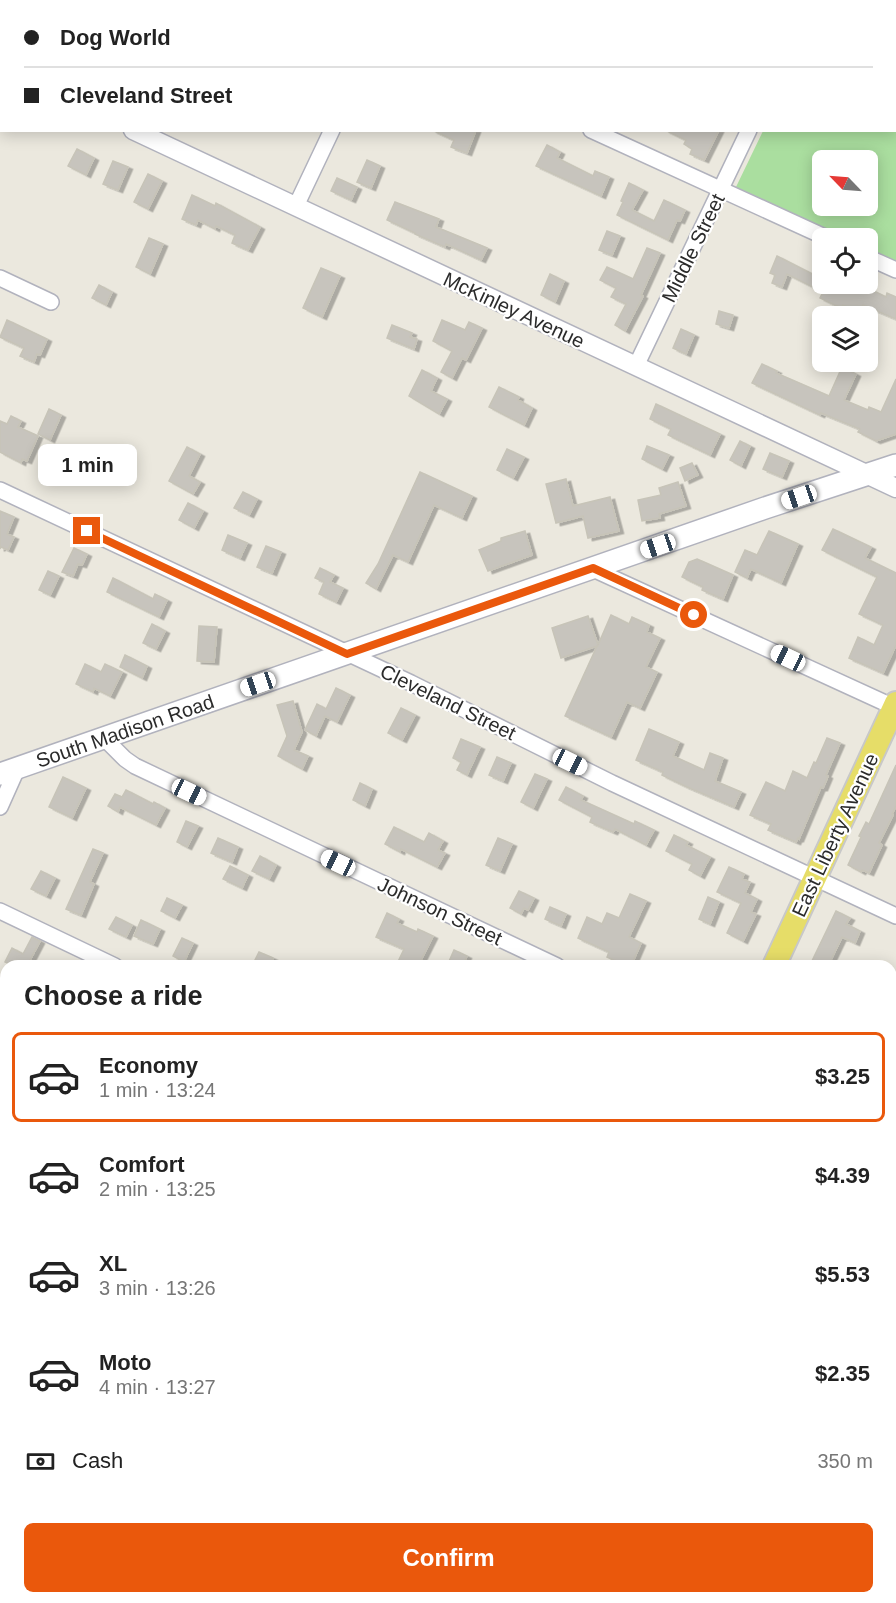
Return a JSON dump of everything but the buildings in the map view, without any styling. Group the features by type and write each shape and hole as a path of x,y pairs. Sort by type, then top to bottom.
{"main road":[{"name":"South Madison Road","path":"8,772 896,465"},
{"name":"East Liberty Avenue","path":"777,960 895,706"}],"street":[{"name":"McKinley Avenue","path":"137,132 896,488"},
{"path":"296,206 331,132"},
{"path":"595,132 812,231"},
{"name":"Middle Street","path":"636,366 749,132"},
{"path":"878,262 896,270"},
{"path":"0,278 51,302"},
{"name":"Cleveland Street","path":"0,490 896,916"},
{"path":"593,568 895,706"},
{"name":"Johnson Street","path":"104,738 135,766 544,960"},
{"path":"0,807 8,772"},
{"path":"0,911 103,960"}],"green space":[{"path":"763,132 896,132 896,262 878,253 878,228 824,228 736,187"}],"route":[{"path":"87,531 347,654 593,568 694,615"}]}
